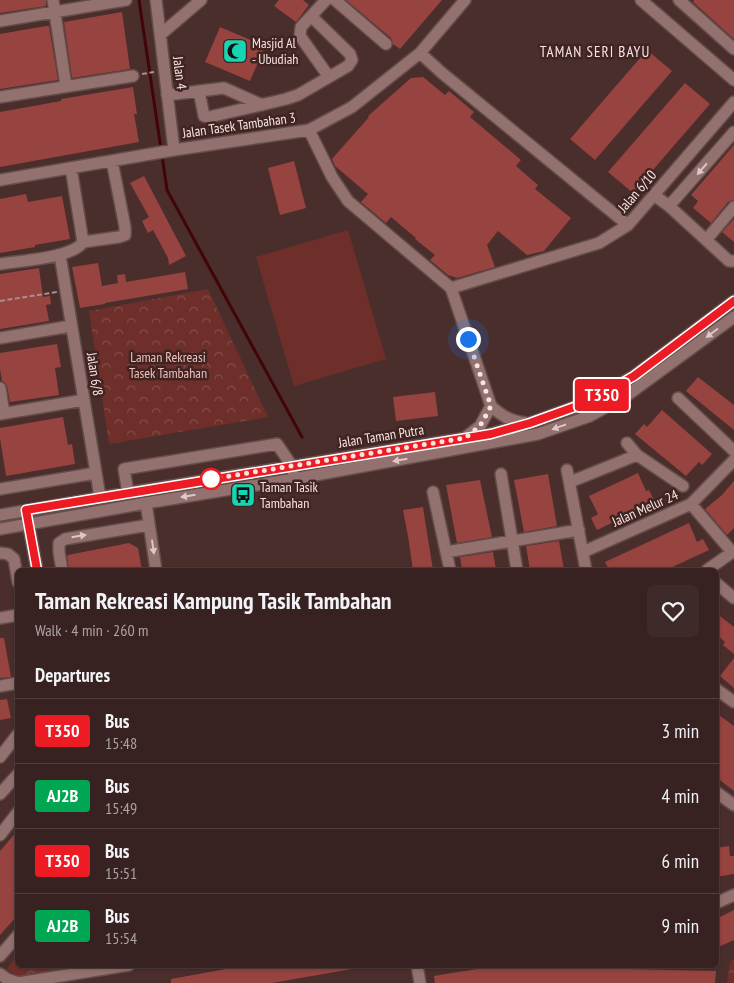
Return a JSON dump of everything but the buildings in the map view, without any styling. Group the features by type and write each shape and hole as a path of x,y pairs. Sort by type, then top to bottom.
{"street":[{"path":"0,20 54,6 126,0"},
{"name":"Jalan 4","path":"156,0 167,95 170,150"},
{"path":"160,35 201,0"},
{"path":"326,0 301,28 300,36 329,77"},
{"path":"335,0 386,44"},
{"name":"Jalan Tasek Tambahan 3","path":"0,180 170,150 309,130 352,107 420,53 466,0"},
{"path":"642,0 734,80"},
{"path":"686,2 734,49"},
{"path":"54,6 66,86"},
{"path":"199,91 204,116 209,117 298,95 348,66 352,60 350,54 312,16"},
{"path":"420,53 628,224"},
{"path":"0,97 133,76"},
{"path":"167,95 224,88 262,105"},
{"name":"Jalan 6/10","path":"451,288 599,244 628,224 734,102"},
{"path":"309,130 332,177 348,202 451,288 491,406 509,419 530,423"},
{"path":"669,206 734,132"},
{"path":"83,242 125,235 112,161"},
{"path":"0,264 60,255 80,247 83,242 71,168"},
{"path":"654,195 669,206 728,261 734,261"},
{"path":"706,240 734,207"},
{"name":"Jalan 6/8","path":"60,255 100,498"},
{"name":"Jalan Taman Putra","path":"0,515 491,434 530,423 591,401 634,376 734,301"},
{"name":"Jalan Taman Putra","path":"0,529 294,479 538,434 590,416 626,396 734,317"},
{"path":"0,338 72,326"},
{"path":"0,388 2,414 84,400"},
{"path":"678,398 734,451"},
{"path":"465,438 480,426 491,406"},
{"path":"627,443 637,455 683,486"},
{"path":"128,493 124,469 277,444 292,466 294,479"},
{"path":"570,482 637,455"},
{"name":"Jalan Melur 24","path":"583,552 691,504 734,460"},
{"path":"568,470 586,568"},
{"path":"0,490 96,473"},
{"path":"501,474 517,568"},
{"path":"433,492 450,568"},
{"path":"146,503 156,568"},
{"path":"691,504 733,552 710,568"},
{"path":"26,510 37,568"},
{"path":"62,568 59,543 65,539 149,525"},
{"path":"446,552 579,530"},
{"path":"4,553 14,559 16,568"},
{"path":"719,585 734,598"},
{"path":"0,618 15,616"},
{"path":"0,686 15,684"},
{"path":"719,691 734,702"},
{"path":"0,757 15,738"},
{"path":"0,794 15,777"},
{"path":"0,835 15,816"},
{"path":"719,901 734,894"},
{"path":"0,956 15,938"},
{"path":"0,974 18,983 91,968"},
{"path":"418,968 420,983"}],"path":[{"path":"133,76 164,71"},
{"path":"0,301 66,290"}],"green space":[{"path":"348,230 386,359 294,386 256,257"},
{"name":"Laman Rekreasi Tasek Tambahan","path":"208,289 268,417 109,444 89,311"},
{"path":"15,958 15,968 78,968 19,978 7,969"},
{"path":"734,959 734,983 727,983 730,962"}],"waterway":[{"path":"139,0 161,149"},
{"path":"162,155 167,190 302,437"}],"bus line":[{"name":"T350","path":"37,568 26,510 491,434 530,423 591,401 634,376 734,301"}],"place":[{"name":"Masjid Al - Ubudiah","path":"235,51"},
{"name":"Taman Tasik Tambahan","path":"243,495"}],"district":[{"name":"TAMAN SERI BAYU","path":"595,52"}],"route":[{"path":"211,479 465,438 480,426 491,406 468,339"}]}
